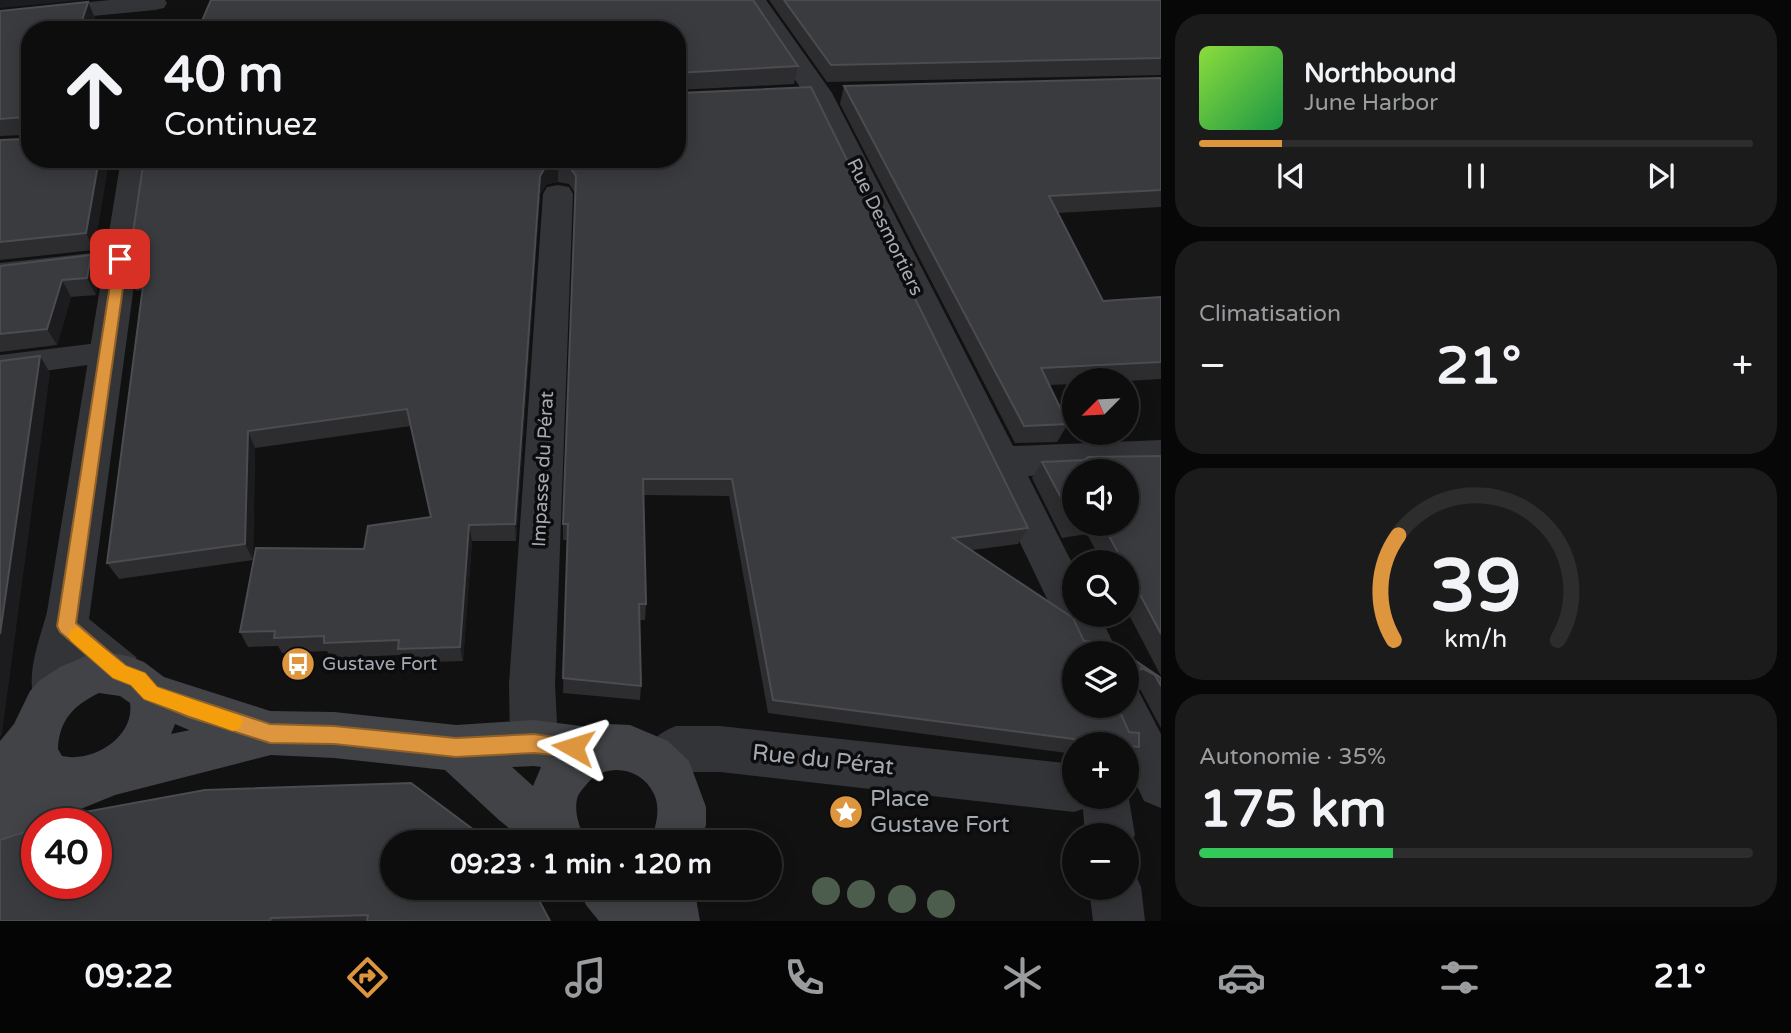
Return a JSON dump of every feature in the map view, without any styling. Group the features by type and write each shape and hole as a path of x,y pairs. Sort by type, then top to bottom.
{"street":[{"name":"Rue Desmortiers","path":"754,0 819,93 1062,584"},
{"path":"0,18 155,2 153,21"},
{"path":"54,697 53,675 66,626 135,168"},
{"name":"Impasse du Pérat","path":"534,743 532,684 558,194"},
{"path":"1002,462 1161,455"},
{"path":"0,818 102,776 135,755 149,734 154,713 135,683 66,626"},
{"path":"0,778 33,738 40,716 54,697 75,681 98,673 135,683 189,708 270,733 334,735 456,748 534,743 592,749 617,745 641,750 662,764 677,785 682,810 679,830"},
{"path":"1128,718 1161,784"},
{"path":"33,738 35,758 47,774 66,782 102,776 270,733"},
{"path":"456,748 549,830"},
{"path":"556,830 551,807 557,782 572,762 592,749"},
{"name":"Rue du Pérat","path":"662,764 676,749 720,749 1062,787"},
{"path":"1139,794 1161,795"},
{"path":"615,900 634,921"},
{"path":"670,900 674,921"},
{"path":"1117,900 1119,921"}],"lane":[{"path":"0,272 120,259"},
{"path":"0,366 106,353"}],"building":[{"path":"211,0 753,0 798,66 686,72 686,21 202,21"},
{"path":"784,0 1161,0 1161,58 831,65"},
{"path":"88,2 82,21 21,21 21,117 0,119 0,11"},
{"path":"1161,78 1161,190 1049,196 1103,301 1161,297 1161,362 1041,368 1062,412 1062,424 1024,426 844,86"},
{"path":"811,87 1028,528 953,538 1062,611 1062,627 1077,627 1084,641 1062,641 1062,718 1123,718 1129,732 1062,732 1062,738 773,700 732,479 643,479 646,604 639,604 641,686 563,678 568,524 563,524 576,176 570,168 686,168 686,93"},
{"path":"21,139 21,168 97,168 86,233 0,242 0,140"},
{"path":"143,168 545,168 540,176 515,524 469,525 460,647 398,649 399,640 324,643 324,636 274,638 275,631 240,632 256,548 364,549 368,526 431,517 407,409 248,431 245,544 107,563 145,271 127,273"},
{"path":"91,255 87,278 62,280 47,329 0,334 0,266"},
{"path":"40,356 0,634 0,361"},
{"path":"1161,456 1161,634 1139,593 1139,550 1117,550 1109,536 1139,536 1139,459 1086,459"},
{"path":"1062,461 1062,500 1042,462"},
{"path":"1139,663 1161,678 1161,686 1155,675 1142,668 1139,671"},
{"path":"411,783 474,830 380,830 380,900 539,900 550,921 367,921 368,915 271,918 270,921 0,921 0,840 21,833 21,899 112,899 112,808 107,808 205,790"}],"slow traffic":[{"path":"77,636 120,672 138,679 150,693 233,722"}],"place":[{"name":"Gustave Fort","path":"298,664"},
{"name":"Place Gustave Fort","path":"846,812"}],"route":[{"path":"120,259 66,626 120,672 138,679 150,693 270,733 334,735 456,748 534,743 573,747"}]}
